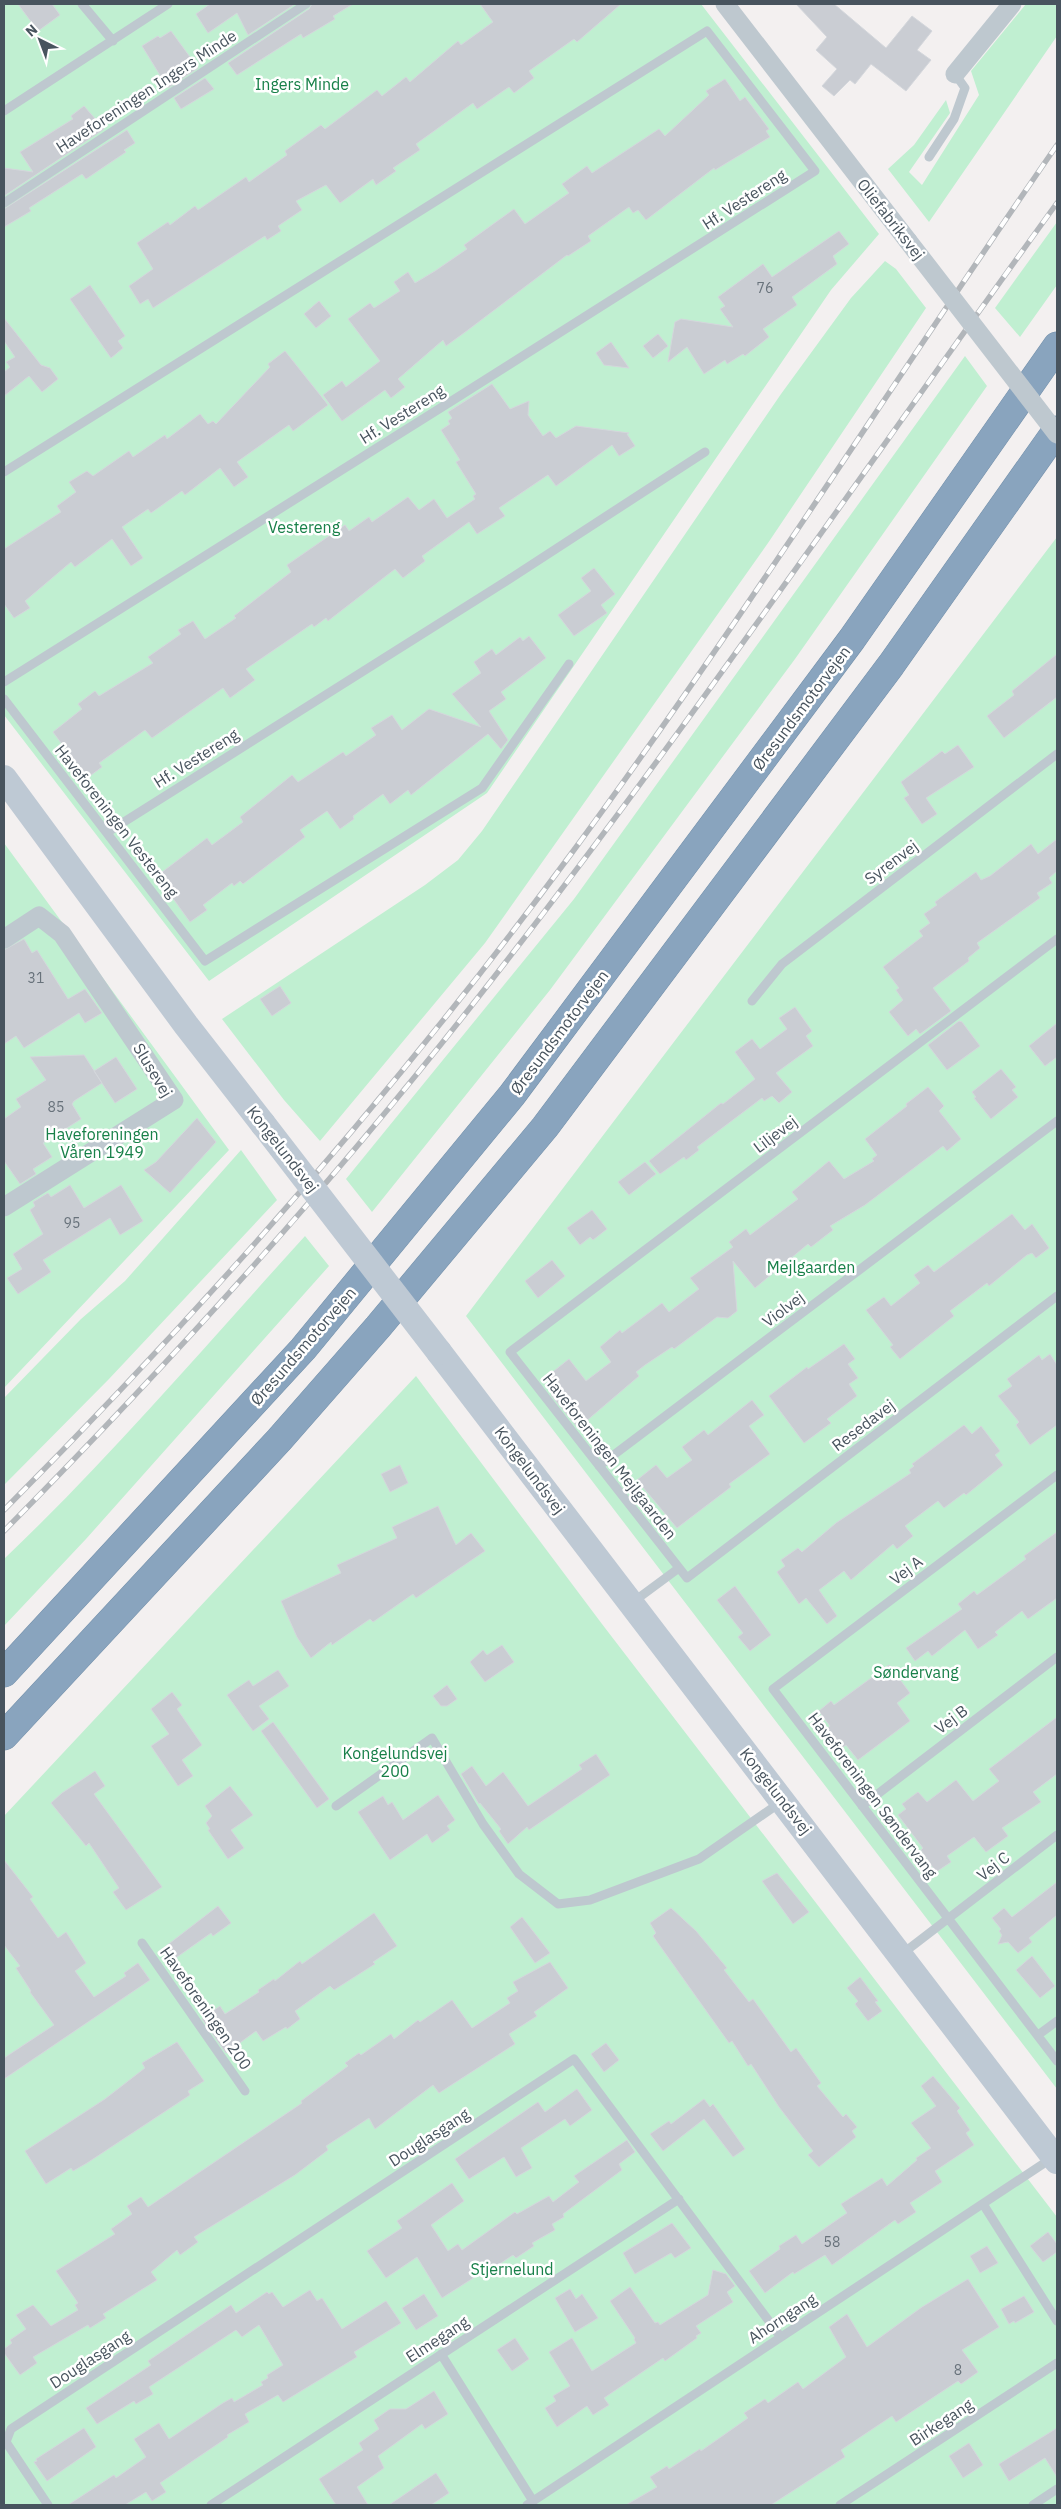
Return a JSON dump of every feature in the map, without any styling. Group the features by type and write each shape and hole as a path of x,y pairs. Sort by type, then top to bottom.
{"highway":[{"name":"Øresundsmotorvejen","path":"4,1673 302,1349 512,1095 852,639 1057,346"},
{"path":"4,1736 279,1440 409,1291 545,1127 885,673 1057,432"},
{"path":"1027,476 1057,441"}],"street":[{"path":"955,74 1012,4"},
{"name":"Oliefabriksvej","path":"732,7 908,241 1057,432"},
{"name":"Kongelundsvej","path":"4,778 186,1024 902,1955 1056,2159"},
{"name":"Slusevej","path":"4,939 40,916 62,934 174,1100 4,1207"}],"lane":[{"path":"82,4 113,41"},
{"path":"4,111 168,4"},
{"name":"Haveforeningen Ingers Minde","path":"4,203 306,4"},
{"name":"Hf. Vestereng","path":"4,472 707,31 815,171 516,362 400,432 4,682"},
{"path":"929,157 954,119 965,88 955,74"},
{"name":"Hf. Vestereng","path":"108,832 508,580 705,452"},
{"name":"Haveforeningen Vestereng","path":"4,700 108,832 205,961 482,788 570,664"},
{"name":"Syrenvej","path":"752,1001 782,964 1057,754"},
{"name":"Liljevej","path":"510,1352 1057,939"},
{"name":"Violvej","path":"599,1466 1057,1121"},
{"name":"Resedavej","path":"687,1578 1057,1296"},
{"name":"Haveforeningen Mejlgaarden","path":"510,1352 687,1578"},
{"name":"Vej A","path":"773,1689 1057,1475"},
{"path":"632,1603 679,1568"},
{"name":"Vej B","path":"862,1806 1057,1657"},
{"name":"Haveforeningen Søndervang","path":"773,1689 1057,2061"},
{"path":"336,1806 432,1738 483,1824 519,1874 558,1904 590,1900 698,1859 783,1800"},
{"name":"Vej C","path":"948,1919 1057,1836"},
{"path":"902,1955 948,1919"},
{"name":"Haveforeningen 200","path":"142,1943 245,2091"},
{"path":"1038,2035 1057,2021"},
{"name":"Douglasgang","path":"48,2505 6,2442 11,2429 574,2059 780,2336"},
{"name":"Ahorngang","path":"530,2503 780,2336 983,2204 1056,2159"},
{"name":"Elmegang","path":"211,2505 679,2199"},
{"path":"983,2204 1057,2321"},
{"path":"442,2354 530,2503"},
{"name":"Birkegang","path":"840,2505 1057,2363"},
{"path":"1033,2505 1057,2489"}],"green space":[{"name":"Vestereng","path":"4,4 507,4 526,32 569,4 701,4 879,234 831,290 487,793 209,981 4,715"},
{"path":"1026,4 1057,4 1057,36 929,222 888,169 914,145 946,100 950,113 909,172 922,185 979,95 971,71"},
{"path":"1057,222 1057,285 1020,337 995,308"},
{"path":"885,261 896,269 926,308 768,543 485,943 320,1141 284,1100 222,1019 425,885 458,860 482,831 781,394 851,298"},
{"path":"965,356 987,386 795,659 550,990 372,1212 346,1179 574,899"},
{"name":"Mejlgaarden","path":"1057,537 1057,2089 466,1316"},
{"name":"Haveforeningen Våren 1949","path":"4,843 229,1150 4,1388"},
{"path":"241,1150 277,1200 109,1379 4,1485 4,1398 81,1319 125,1281"},
{"path":"305,1236 329,1266 86,1539 4,1626 4,1559 120,1441"},
{"path":"416,1376 602,1624 1057,2217 1057,2505 4,2505 4,1816"}],"building":[{"path":"18,4 52,4 60,15 38,31"},
{"path":"210,4 295,4 248,35 237,13 208,33 196,14"},
{"path":"312,4 353,4 333,16 335,19 303,38 301,34 237,75 228,63 309,9"},
{"path":"480,4 621,4 577,42 574,39 529,71 534,78 514,93 509,87 477,109 473,103 416,144 420,150 393,168 396,171 376,185 373,179 340,203 326,185 296,201 302,210 278,226 281,231 267,240 265,236 153,308 148,299 140,304 129,286 153,269 137,243 168,222 170,225 195,206 198,210 246,177 249,182 287,155 285,151 321,125 325,129 377,90 382,96 406,77 410,82 458,41 461,45 493,22"},
{"path":"796,4 834,4 886,48 912,16 932,31 917,50 931,60 906,91 871,64 855,84 850,80 834,96 822,86 837,69 816,50 827,37"},
{"path":"171,31 198,68 168,88 142,46 158,36 160,38"},
{"path":"205,78 214,89 181,109 174,98"},
{"path":"725,79 740,101 745,97 769,129 766,131 770,137 715,170 714,168 646,220 638,210 633,213 629,207 588,236 591,241 567,255 446,346 443,340 398,379 405,387 391,398 385,390 342,421 323,395 342,381 346,387 380,361 348,319 370,303 374,308 400,291 394,282 408,272 415,283 435,271 467,249 464,245 514,209 525,224 569,193 562,184 587,166 592,173 659,129 665,136 709,95 706,91"},
{"path":"84,106 104,129 4,196 4,168 33,172 20,152 73,119 71,116"},
{"path":"127,130 135,143 124,150 126,152 86,179 82,174 29,208 31,211 4,227 4,209"},
{"path":"839,231 849,244 833,256 837,264 792,297 797,305 763,329 769,337 745,356 743,354 727,364 725,360 704,374 687,347 668,362 675,322 681,319 733,327 720,309 725,306 718,297 763,264 772,277"},
{"path":"90,285 125,336 118,341 123,348 111,358 70,299"},
{"path":"319,301 331,316 316,328 304,314"},
{"path":"4,318 41,365 50,368 58,379 42,392 29,376 4,396 4,372 10,367 6,362 15,357 4,341"},
{"path":"658,334 668,346 653,358 643,346"},
{"path":"611,342 629,368 604,365 596,353"},
{"path":"285,351 328,405 293,431 289,425 237,462 248,477 234,487 220,468 185,495 182,491 151,513 148,509 122,527 143,558 131,566 112,539 75,567 71,562 25,601 30,608 14,618 4,604 4,549 61,512 57,506 76,492 69,482 87,471 93,476 129,451 133,457 165,435 167,439 200,414 208,424 213,421 216,424 270,367 268,364"},
{"path":"492,384 510,409 529,401 528,415 543,436 550,431 556,438 576,426 629,433 627,434 635,446 619,456 612,445 556,486 548,475 499,508 505,516 477,534 469,522 422,556 425,561 403,578 395,569 328,621 326,618 314,627 312,624 246,669 255,680 230,698 223,688 152,738 145,730 99,763 102,767 87,778 53,732 82,709 78,704 95,691 99,696 153,663 148,657 181,634 178,630 193,621 205,639 236,618 234,616 291,572 287,565 345,525 349,531 369,517 372,522 408,497 419,510 434,499 447,518 475,499 473,496 476,494 456,462 460,460 441,430 450,424 448,421 452,418 448,412"},
{"path":"594,568 615,594 601,605 607,613 574,636 558,615 591,591 581,578"},
{"path":"529,636 546,658 501,692 506,699 489,711 508,740 501,749 488,734 411,795 408,790 390,804 383,794 353,816 354,819 340,829 327,811 300,830 305,837 243,884 240,881 234,886 232,883 203,905 207,910 190,922 157,876 207,838 212,845 243,822 240,817 292,775 298,782 343,752 346,756 376,735 371,728 392,715 402,730 429,709 481,727 452,694 481,673 474,662 492,649 496,655 520,637 523,641"},
{"path":"1057,654 1057,697 1004,738 987,716 1014,695 1012,691"},
{"path":"958,745 974,767 926,798 937,814 922,824 904,798 909,795 901,782 942,751 945,754"},
{"path":"1057,839 1057,871 1049,878 1052,883 1037,893 1040,898 977,943 980,948 968,958 969,961 933,988 951,1011 920,1034 916,1029 908,1036 889,1012 903,1000 896,990 899,988 883,967 923,936 919,931 930,923 924,914 937,905 935,902 976,872 981,880 990,876 1031,844 1038,854"},
{"path":"24,939 32,953 37,950 68,999 85,989 102,1013 85,1023 79,1013 24,1048 16,1036 4,1044 4,950"},
{"path":"280,986 291,1003 272,1016 260,999"},
{"path":"795,1007 812,1031 806,1036 813,1046 776,1073 792,1092 779,1103 772,1096 764,1101 762,1098 697,1147 699,1150 686,1160 684,1157 660,1174 649,1161 721,1103 723,1104 755,1079 735,1052 752,1039 760,1049 787,1029 779,1018"},
{"path":"959,1021 962,1022 980,1046 947,1070 928,1045"},
{"path":"1057,1023 1057,1057 1045,1066 1029,1046"},
{"path":"84,1055 102,1083 74,1101 72,1104 81,1119 43,1143 52,1157 33,1169 36,1174 20,1184 4,1161 4,1119 21,1107 16,1099 46,1080 30,1057"},
{"path":"116,1057 137,1089 115,1103 94,1071"},
{"path":"1001,1069 1016,1087 1012,1090 1018,1097 991,1119 974,1098 976,1097 972,1092"},
{"path":"928,1087 944,1106 939,1111 961,1139 947,1151 943,1146 865,1205 830,1226 833,1230 811,1247 808,1244 755,1288 733,1261 737,1311 728,1318 717,1317 674,1349 672,1347 645,1365 636,1372 639,1376 578,1428 551,1395 559,1389 549,1375 569,1359 586,1381 611,1362 600,1347 620,1330 622,1333 662,1303 669,1312 699,1289 690,1278 733,1247 729,1242 746,1229 750,1235 798,1199 792,1192 829,1161 844,1179 874,1161 872,1159 877,1155 865,1139"},
{"path":"197,1118 216,1142 170,1193 144,1170 156,1162"},
{"path":"645,1162 656,1174 629,1195 618,1182"},
{"path":"70,1185 84,1208 121,1185 143,1221 120,1235 110,1218 43,1260 51,1272 18,1294 7,1278 22,1269 13,1254 43,1234 30,1210 35,1206 33,1202 48,1193 51,1197"},
{"path":"592,1210 607,1229 593,1240 590,1237 580,1245 567,1228"},
{"path":"1012,1214 1025,1230 1032,1224 1049,1248 1036,1258 1032,1253 1027,1255 989,1286 987,1283 950,1311 954,1316 900,1359 890,1347 893,1345 866,1310 884,1297 891,1306 920,1283 914,1275 928,1265 934,1272"},
{"path":"552,1260 565,1276 538,1298 525,1281"},
{"path":"844,1344 855,1359 848,1364 858,1378 849,1384 857,1396 827,1419 831,1423 804,1443 769,1396 807,1367 808,1369"},
{"path":"1050,1354 1057,1365 1057,1425 1030,1445 1016,1425 1019,1422 998,1396 1012,1386 1007,1379 1039,1355 1042,1360"},
{"path":"752,1400 764,1415 749,1426 770,1454 729,1484 731,1487 677,1528 637,1480 656,1465 667,1478 692,1460 682,1447 704,1430 708,1435"},
{"path":"964,1425 972,1434 981,1426 1000,1451 995,1455 1003,1465 966,1495 964,1493 944,1508 938,1501 905,1526 913,1536 897,1549 893,1544 851,1580 844,1571 819,1590 837,1616 827,1624 806,1598 799,1604 777,1572 785,1566 781,1560 798,1548 802,1552 836,1523 911,1473 909,1470 914,1466 912,1464"},
{"path":"400,1465 408,1483 390,1492 381,1474"},
{"path":"438,1506 456,1545 471,1533 485,1551 416,1598 413,1594 373,1622 370,1619 332,1645 331,1642 311,1658 297,1637 281,1601 341,1573 337,1565 397,1538 392,1527"},
{"path":"1057,1532 1057,1598 1028,1619 1022,1611 995,1632 998,1635 978,1649 965,1630 932,1656 928,1651 915,1661 906,1648 962,1609 958,1604 974,1591 977,1595 1026,1559 1024,1556"},
{"path":"735,1586 771,1635 750,1651 738,1637 743,1633 717,1600"},
{"path":"502,1645 514,1662 485,1682 470,1662 483,1650 487,1655"},
{"path":"889,1665 910,1693 897,1703 910,1721 858,1760 846,1745 840,1749 825,1730 830,1726 819,1711 831,1701 834,1705"},
{"path":"278,1670 289,1686 259,1706 269,1719 253,1731 227,1695 249,1680 253,1686"},
{"path":"447,1685 457,1699 447,1706 441,1706 433,1696"},
{"path":"172,1692 182,1705 177,1709 202,1745 182,1760 193,1776 178,1786 151,1746 169,1734 151,1709"},
{"path":"1057,1717 1057,1774 1033,1792 1041,1802 1002,1828 1008,1836 986,1852 974,1837 947,1856 951,1862 936,1872 921,1850 923,1848 898,1815 906,1809 902,1804 918,1792 927,1802 956,1780 973,1801 999,1781 989,1769"},
{"path":"273,1722 329,1799 317,1808 261,1731"},
{"path":"596,1754 610,1775 529,1830 527,1827 508,1844 499,1831 501,1829 479,1804 461,1774 472,1766 486,1786 503,1772 528,1806 582,1769 579,1765"},
{"path":"95,1771 105,1786 94,1794 162,1887 126,1910 113,1892 119,1888 89,1843 86,1846 51,1803 62,1793"},
{"path":"230,1786 253,1815 231,1830 244,1848 228,1859 208,1830 210,1829 206,1823 212,1816 205,1806"},
{"path":"438,1795 455,1820 447,1826 450,1830 432,1843 427,1834 390,1860 358,1812 383,1796 388,1805 392,1802 403,1820"},
{"path":"4,1860 33,1897 30,1899 58,1938 66,1932 86,1963 75,1971 94,1997 126,1976 124,1973 138,1963 150,1980 4,2079 4,2058 54,2025 30,1992 16,1968 20,1966 4,1945"},
{"path":"777,1873 809,1912 793,1924 762,1881"},
{"path":"1057,1882 1057,1915 1029,1938 1032,1942 1018,1953 1008,1942 998,1944 1002,1935 999,1931 1001,1929 992,1918 1004,1908 1012,1917"},
{"path":"218,1906 231,1923 213,1936 211,1933 170,1962 161,1950"},
{"path":"671,1908 696,1931 727,1968 724,1970 749,2002 753,1999 791,2052 796,2048 821,2083 817,2086 843,2117 846,2114 857,2127 852,2131 856,2137 819,2167 808,2155 813,2151 779,2107 751,2064 748,2066 732,2041 729,2043 653,1936 656,1933 650,1923"},
{"path":"374,1913 397,1946 373,1962 375,1964 334,1990 330,1986 295,2011 300,2019 287,2029 286,2027 263,2041 256,2031 226,2053 202,2019 220,2006 225,2014 259,1992 258,1990 274,1979 275,1981 300,1961 302,1964"},
{"path":"522,1917 550,1953 535,1963 510,1927"},
{"path":"1032,1956 1055,1986 1040,1998 1016,1970"},
{"path":"550,1962 568,1988 534,2012 537,2016 509,2034 515,2044 439,2093 433,2085 375,2129 369,2118 326,2146 328,2150 295,2175 194,2237 198,2242 180,2255 177,2250 151,2272 157,2280 103,2314 106,2318 90,2328 88,2325 33,2357 37,2363 20,2375 4,2353 4,2349 12,2343 10,2340 26,2329 16,2315 33,2305 51,2326 78,2310 75,2305 78,2303 56,2271 115,2234 111,2229 132,2214 127,2206 141,2197 148,2207 302,2103 301,2101 348,2066 345,2063 359,2053 361,2055 391,2034 394,2039 418,2020 420,2022 452,2000 472,2028 510,2003 507,1998 518,1991 513,1982"},
{"path":"860,1977 878,2001 875,2002 882,2011 868,2021 855,2004 858,2001 847,1988"},
{"path":"177,2042 204,2081 188,2091 190,2095 87,2163 73,2171 71,2168 46,2184 25,2151 105,2099 145,2068 142,2063"},
{"path":"606,2043 619,2060 604,2072 591,2054"},
{"path":"933,2076 960,2108 957,2111 970,2130 966,2133 974,2145 935,2171 942,2182 910,2203 916,2212 898,2224 895,2220 832,2265 825,2255 794,2274 793,2272 765,2293 749,2271 780,2249 779,2246 796,2235 802,2244 847,2213 841,2204 882,2178 887,2186 917,2160 916,2158 931,2148 911,2123 936,2106 921,2086"},
{"path":"577,2089 592,2110 570,2126 565,2119 521,2148 532,2168 516,2177 504,2157 469,2179 455,2159 538,2102 545,2112"},
{"path":"704,2099 710,2107 713,2104 745,2149 733,2157 704,2119 663,2151 650,2134 669,2121 671,2124"},
{"path":"627,2140 635,2152 619,2164 622,2170 563,2214 564,2217 552,2224 555,2230 532,2243 534,2246 516,2258 513,2255 480,2277 478,2275 442,2298 417,2257 386,2278 367,2251 402,2228 397,2221 452,2183 464,2201 431,2225 448,2251 458,2244 462,2250 515,2212 517,2214 549,2196 553,2202 579,2182 574,2176"},
{"path":"672,2223 691,2248 675,2258 671,2253 635,2274 623,2253"},
{"path":"1048,2232 1057,2244 1057,2252 1043,2262 1030,2246"},
{"path":"987,2246 998,2263 980,2273 970,2256"},
{"path":"713,2270 726,2274 735,2286 727,2292 733,2302 696,2326 701,2333 696,2336 697,2338 665,2361 663,2358 604,2398 609,2405 593,2415 587,2406 557,2427 545,2408 556,2401 553,2396 570,2386 549,2352 572,2338 592,2371 636,2343 635,2338 610,2301 630,2287 655,2323 658,2322 660,2325 708,2295"},
{"path":"968,2279 999,2327 962,2350 978,2372 961,2384 958,2381 896,2422 892,2416 841,2450 845,2457 771,2505 626,2505 657,2487 650,2477 667,2466 669,2469 700,2449 701,2451 748,2418 744,2413 765,2399 768,2403 798,2382 803,2389 846,2357 829,2327 847,2314 867,2347 922,2307"},
{"path":"570,2289 576,2299 582,2294 598,2318 575,2332 555,2298"},
{"path":"310,2290 317,2301 322,2298 342,2329 386,2301 401,2323 354,2352 357,2357 283,2402 278,2395 245,2414 249,2422 227,2435 228,2437 160,2483 166,2492 152,2501 146,2492 125,2505 68,2505 114,2475 116,2478 146,2457 134,2439 159,2423 169,2439 223,2403 232,2398 234,2402 263,2385 261,2382 268,2378 267,2375 283,2365 259,2325 242,2337 236,2330 149,2387 153,2394 136,2404 134,2401 97,2424 86,2408 151,2365 148,2361 231,2305 236,2313 267,2292 269,2294 272,2292 283,2307"},
{"path":"424,2294 438,2316 416,2330 402,2308"},
{"path":"1024,2296 1034,2312 1015,2323 1014,2321 1009,2324 1001,2309"},
{"path":"515,2338 529,2359 512,2371 497,2350"},
{"path":"434,2391 448,2414 425,2429 422,2424 378,2456 384,2468 357,2487 368,2505 336,2505 319,2479 363,2450 359,2443 379,2429 374,2420 390,2409 406,2409"},
{"path":"84,2428 96,2447 47,2481 34,2462 37,2461 36,2459"},
{"path":"1057,2428 1057,2477 1045,2458 1009,2481 999,2464"},
{"path":"969,2443 983,2465 963,2478 949,2456"},
{"path":"436,2473 449,2493 431,2505 389,2505"}],"railway":[{"path":"4,1510 80,1433 228,1274 370,1110 506,941 571,854 696,679 1057,145"},
{"path":"4,1531 126,1405 302,1211 469,1009 620,811 694,710 1057,203"}],"park label":[{"name":"Ingers Minde","path":"302,84"},
{"name":"Søndervang","path":"916,1672"},
{"name":"Kongelundsvej 200","path":"395,1762"},
{"name":"Stjernelund","path":"512,2269"}]}
